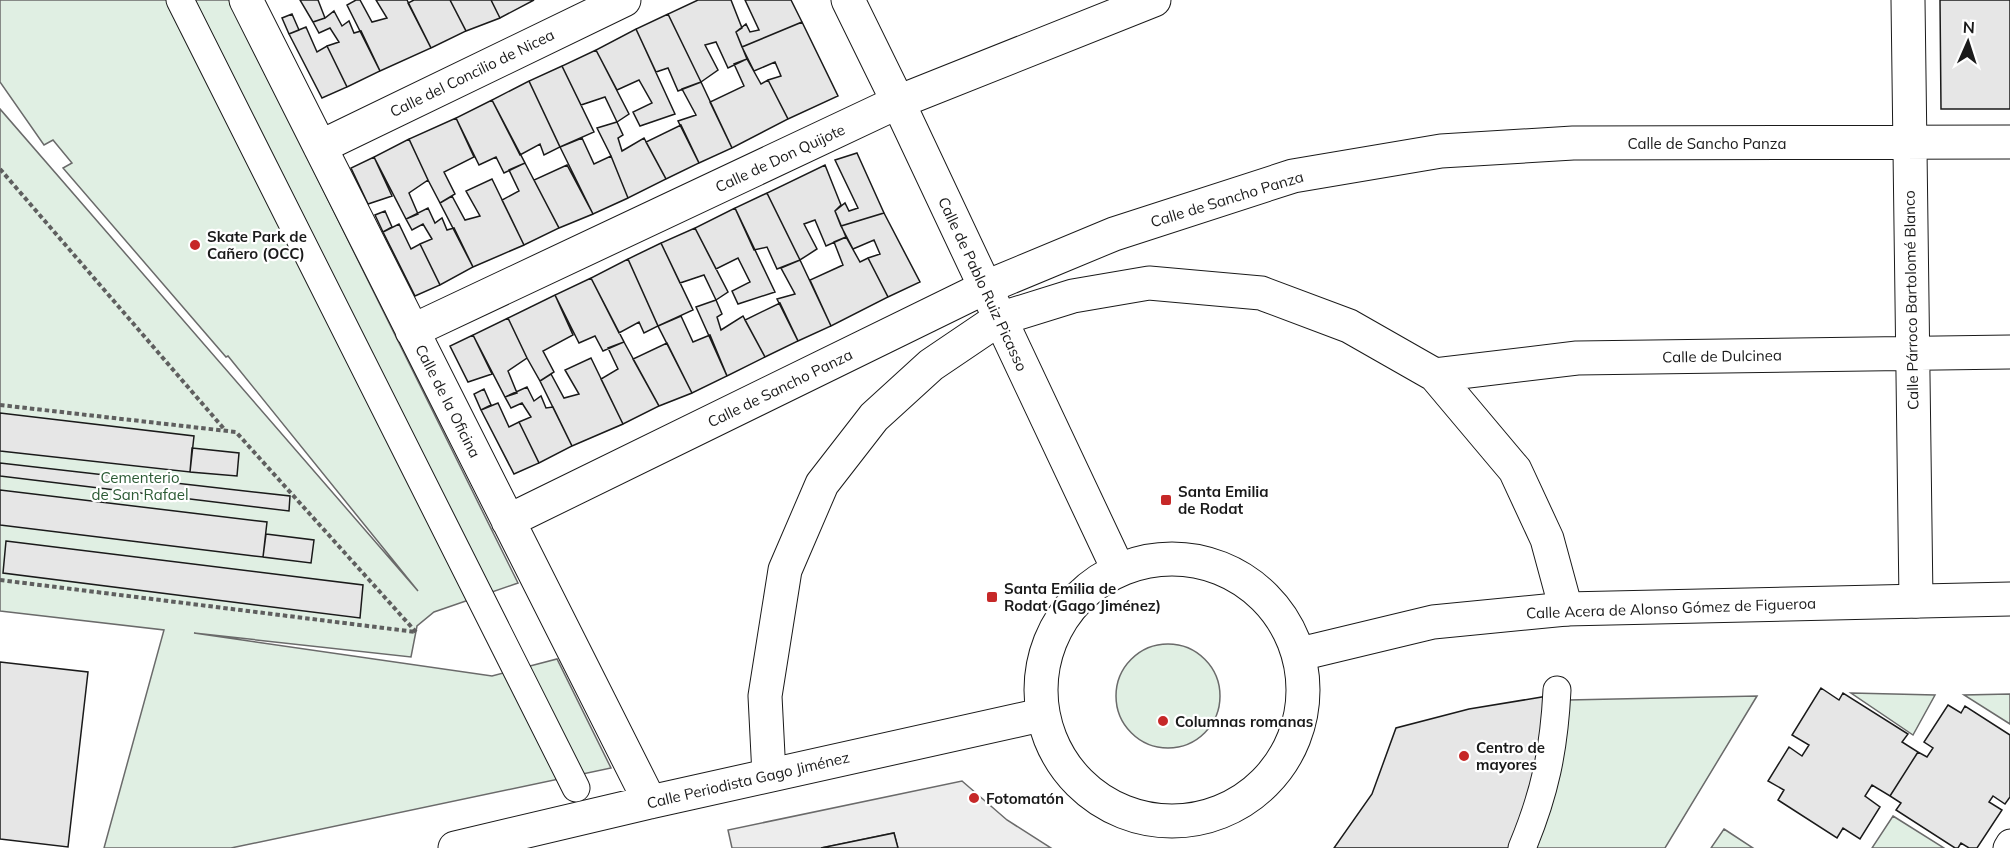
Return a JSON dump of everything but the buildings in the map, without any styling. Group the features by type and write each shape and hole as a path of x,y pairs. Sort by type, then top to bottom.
{"street":[{"path":"180,0 576,788"},
{"name":"Calle de la Oficina","path":"246,0 650,802"},
{"name":"Calle del Concilio de Nicea","path":"320,147 624,0"},
{"name":"Calle de Pablo Ruiz Picasso","path":"848,0 1118,569"},
{"name":"Calle de Don Quijote","path":"412,331 898,102 1154,0"},
{"name":"Calle Párroco Bartolomé Blanco","path":"1908,0 1916,601"},
{"name":"Calle de Sancho Panza","path":"508,521 984,288 1114,234 1293,176 1441,151 1573,143 2010,142"},
{"path":"769,775 765,696 785,570 822,484 874,417 931,365 999,320 1074,296 1149,283 1261,292 1349,326 1435,375 1515,470 1547,539 1566,609"},
{"name":"Calle de Dulcinea","path":"1435,375 1577,358 2010,352"},
{"path":"1162,558 1207,562 1248,582 1280,613 1300,654 1304,696 1296,737 1275,773 1244,801 1162,835 1084,789 1057,756 1041,715 1040,671 1054,628 1081,593 1118,569 1162,558"},
{"name":"Calle Acera de Alonso Gómez de Figueroa","path":"1300,654 1433,622 1566,609 2010,599"},
{"path":"1522,848 1541,798 1551,760 1557,690"},
{"name":"Calle Periodista Gago Jiménez","path":"455,848 1041,715"},
{"path":"2007,848 2010,843"}],"path":[{"path":"0,169 225,431"},
{"path":"0,405 236,432 416,632 0,580"}],"green space":[{"name":"Cementerio de San Rafael","path":"0,0 229,0 518,583 434,612 417,626 411,657 194,633 492,676 557,659 611,768 231,848 104,848 164,630 0,611 0,109 418,591 228,356 226,357 63,168 72,163 53,140 44,145 0,82"},
{"path":"1168,644 1188,648 1205,659 1216,676 1220,696 1216,716 1205,733 1188,744 1168,748 1148,744 1131,733 1120,716 1116,696 1120,676 1131,659 1148,648"},
{"path":"1851,693 1935,695 1913,735"},
{"path":"2010,694 2010,724 1964,695"},
{"path":"1757,696 1665,848 1535,848 1568,700"},
{"path":"1893,816 1944,848 1872,848"},
{"path":"1724,829 1753,848 1711,848"}],"shaded area":[{"path":"962,781 1007,820 1051,848 898,848 894,833 821,848 732,848 728,830"}],"place":[{"name":"Skate Park de Cañero (OCC)","path":"195,245"},
{"name":"Santa Emilia de Rodat","path":"1166,500"},
{"name":"Santa Emilia de Rodat (Gago Jiménez)","path":"992,597"},
{"name":"Columnas romanas","path":"1163,721"},
{"name":"Centro de mayores","path":"1464,756"},
{"name":"Fotomatón","path":"974,798"}]}
